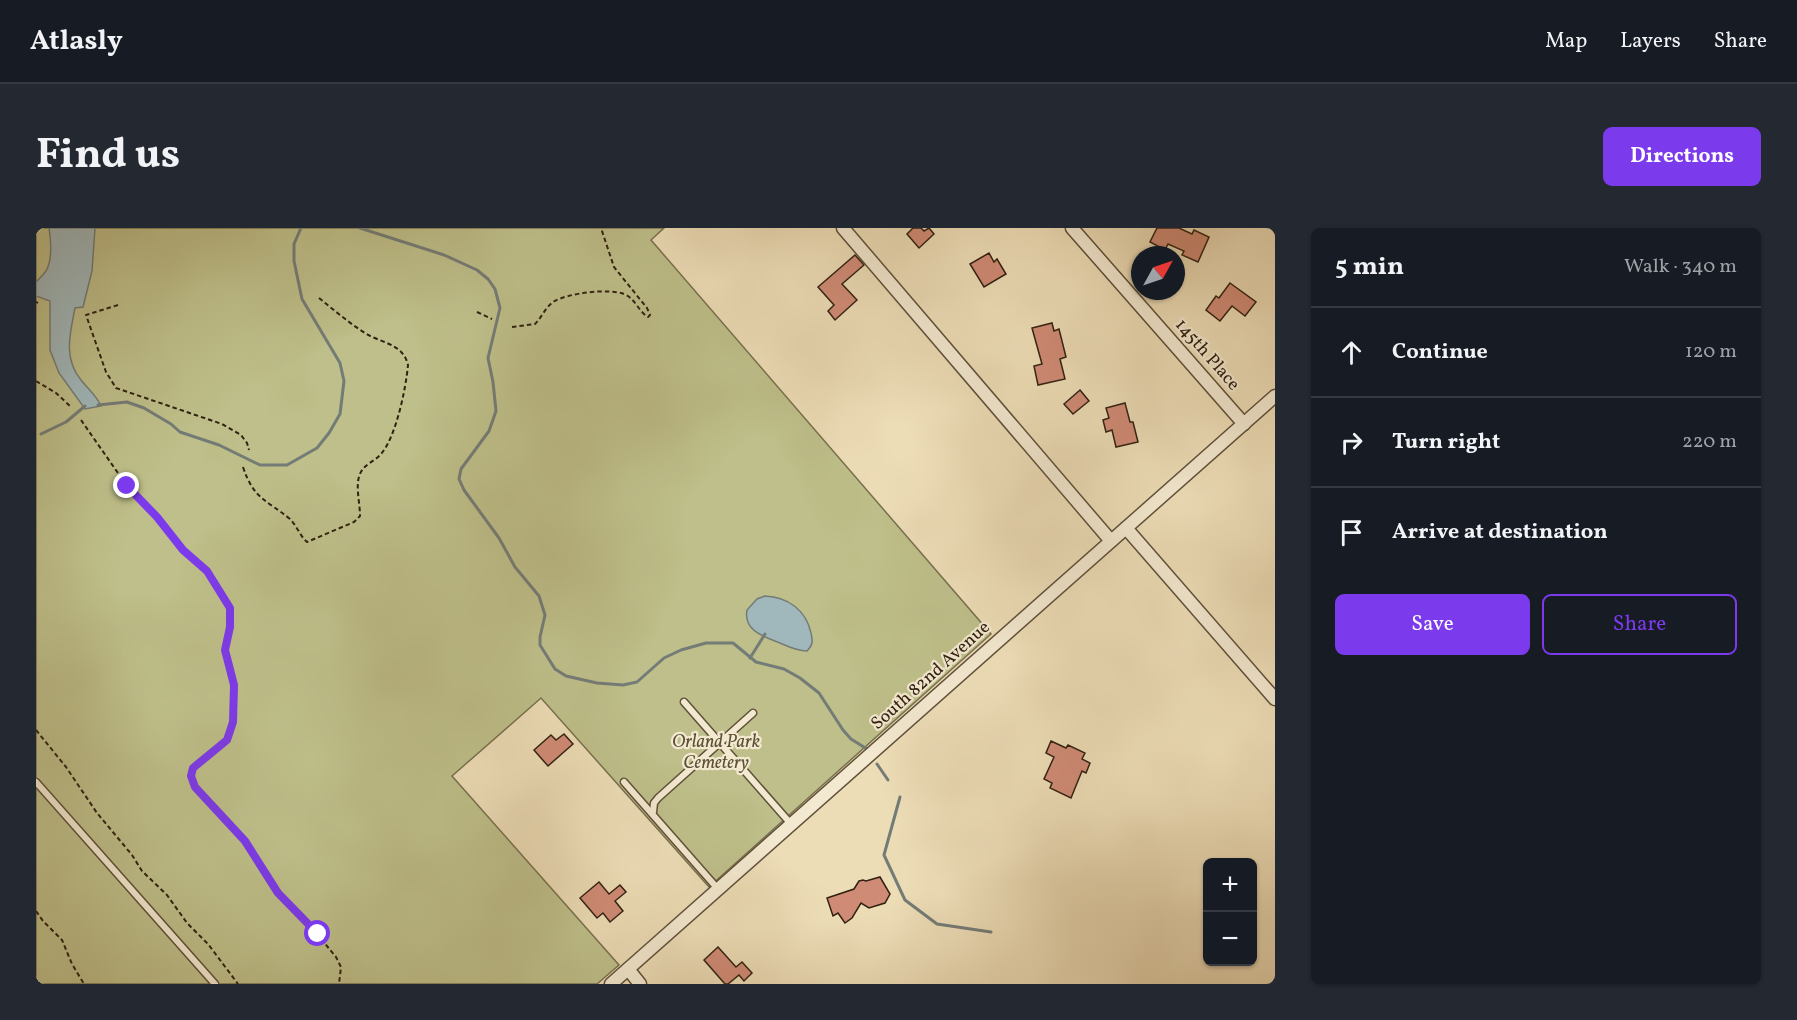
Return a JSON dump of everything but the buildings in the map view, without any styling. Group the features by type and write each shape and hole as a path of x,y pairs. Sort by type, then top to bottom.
{"street":[{"path":"843,228 1111,541"},
{"name":"145th Place","path":"1072,228 1244,424"},
{"name":"South 82nd Avenue","path":"611,984 1275,396"},
{"path":"1126,528 1275,699"},
{"path":"628,969 640,984"}],"lane":[{"path":"684,702 791,825"},
{"path":"653,812 654,803 658,798 753,713"},
{"path":"36,782 215,984"},
{"path":"624,782 653,812 659,823 718,889"}],"path":[{"path":"512,327 535,324 550,305 561,298 591,292 622,293 632,299 643,314 648,317 650,315 614,267 601,228"},
{"path":"243,467 253,490 290,520 307,542 354,522 360,516 359,476 363,468 380,455 388,441 401,406 407,359 390,343 364,332 319,298"},
{"path":"118,305 86,315 105,372 116,388 222,424 241,435 249,450"},
{"path":"477,312 492,319"},
{"path":"36,381 56,393 70,406"},
{"path":"81,420 127,486 157,517 183,550 213,578 230,608 230,627 225,650 234,685 233,722 227,740 193,768 192,781 206,800 252,850 278,893 329,948 341,967 339,984"},
{"path":"36,730 142,871 167,895 187,923 208,944 238,984"},
{"path":"36,911 62,940 84,984"}],"green space":[{"name":"Orland Park Cemetery","path":"36,228 664,228 651,240 991,634 709,887 541,698 452,776 619,965 597,984 36,984"}],"water":[{"path":"49,228 95,228 92,271 83,307 75,308 69,346 75,372 101,406 85,409 59,373 50,350 50,301 36,296 36,282 46,271 51,256"},
{"path":"765,596 788,602 800,611 809,625 812,636 811,645 807,651 768,638 756,632 748,623 747,610 757,599"}],"waterway":[{"path":"98,405 127,402 144,408 180,432 219,445 260,465 287,465 317,448 340,414 344,381 340,363 302,299 294,261 294,244 301,228"},
{"path":"360,228 444,255 477,270 495,289 500,308 488,358 496,411 489,431 461,469 459,479 464,490 499,538 515,567 539,596 545,615 540,645 555,669 566,676 597,683 623,685 637,682 664,658 681,650 706,643 733,643 756,662 784,669 819,693 843,730 851,739 867,749"},
{"path":"41,434 66,422 85,406"},
{"path":"750,658 765,634"},
{"path":"877,764 888,780"},
{"path":"900,797 884,855 905,900 937,924 991,932"}],"route":[{"path":"127,486 157,517 183,550 213,578 230,608 230,627 225,650 234,685 233,722 227,740 193,768 192,781 206,800 252,850 278,893 318,934"}]}
